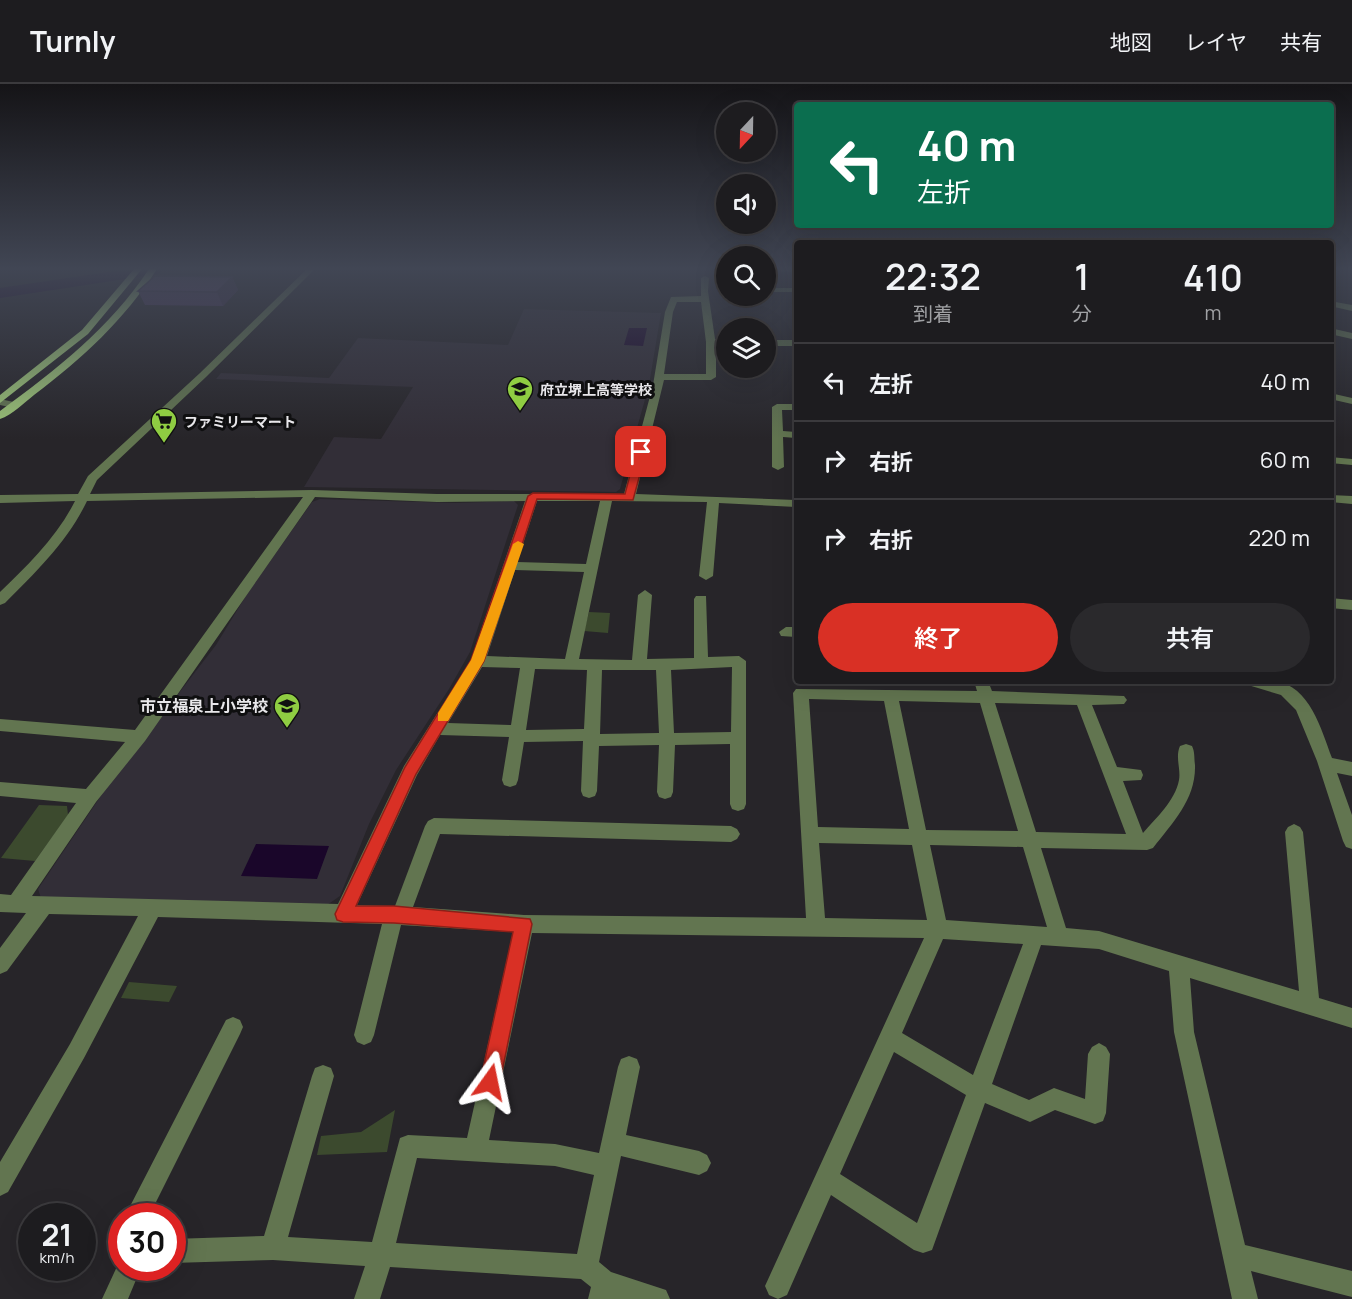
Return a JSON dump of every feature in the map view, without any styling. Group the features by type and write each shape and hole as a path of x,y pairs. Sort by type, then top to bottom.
{"main road":[{"path":"0,401 91,326"},
{"path":"0,416 49,380 107,326"}],"street":[{"path":"0,600 37,564 72,519 92,478 253,326"},
{"path":"629,497 660,377 667,326"},
{"path":"660,377 711,377 709,326"},
{"path":"1334,332 1352,336"},
{"path":"711,342 716,342"},
{"path":"776,343 794,343"},
{"path":"1334,397 1352,401"},
{"path":"0,401 14,405"},
{"path":"778,467 777,407 794,407"},
{"path":"778,434 794,435"},
{"path":"1334,460 1352,462"},
{"path":"8,904 139,737 312,493"},
{"path":"0,499 312,493 437,498 629,497 794,503"},
{"path":"343,914 410,771 478,661 512,566 533,496"},
{"path":"571,664 608,497"},
{"path":"1334,498 1352,500"},
{"path":"705,576 713,499"},
{"path":"512,566 592,568"},
{"path":"639,664 645,595"},
{"path":"701,599 701,664"},
{"path":"1334,603 1352,605"},
{"path":"478,661 595,665 701,664 739,661 738,804"},
{"path":"510,780 528,664"},
{"path":"589,791 595,665"},
{"path":"663,665 667,739 665,792"},
{"path":"1265,684 1281,688 1298,699 1309,718 1352,841"},
{"path":"983,688 1031,838 1059,936"},
{"path":"816,929 810,835 794,693 890,694 983,688 1082,699 1119,700"},
{"path":"778,1286 938,929 917,837 890,694"},
{"path":"1082,699 1137,842"},
{"path":"0,725 139,737"},
{"path":"435,729 593,738 739,738"},
{"path":"810,835 1147,842 1180,800 1187,780 1186,751"},
{"path":"1324,763 1352,769"},
{"path":"1111,774 1135,775"},
{"path":"0,789 90,797"},
{"path":"364,1035 398,915 434,826 731,834"},
{"path":"1294,832 1310,1006"},
{"path":"8,904 152,910 398,915 524,924 938,929 1036,934 1099,940 1179,967 1352,1018"},
{"path":"0,964 44,905"},
{"path":"4,1172 77,1051 152,910"},
{"path":"476,1149 524,924"},
{"path":"826,1178 923,1241 1036,934"},
{"path":"1179,967 1184,1032 1245,1299"},
{"path":"144,1203 233,1027"},
{"path":"889,1036 979,1090 1030,1111 1054,1099 1095,1113 1099,1054"},
{"path":"597,1282 608,1167 629,1067"},
{"path":"273,1248 323,1076"},
{"path":"613,1143 699,1163"},
{"path":"367,1299 381,1256 408,1146 555,1155 608,1167"},
{"path":"186,1252 203,1254 222,1249 273,1248 381,1256 597,1282 657,1299"},
{"path":"1236,1255 1352,1284"},
{"path":"115,1299 123,1281"}],"shaded area":[{"name":"府立堺上高等学校","path":"517,326 659,326 649,385 620,489 616,492 304,487 334,437 381,439 413,387 216,379 221,373 329,378 358,338 508,345"},
{"path":"629,328 647,328 643,346 624,345"},
{"name":"市立福泉上小学校","path":"320,499 455,503 514,501 518,505 470,652 449,689 396,770 369,824 340,896 327,905 41,898 38,889 111,781 216,645 247,594 312,502"},
{"path":"256,844 329,846 317,879 241,876"}],"green space":[{"path":"589,612 610,613 608,633 584,631"},
{"path":"39,805 67,806 68,815 35,861 1,858"},
{"path":"129,982 177,986 169,1002 121,998"},
{"path":"395,1110 387,1152 317,1155 321,1136 361,1132"}],"slow traffic":[{"path":"443,717 478,661 518,544"}],"place":[{"name":"府立堺上高等学校","path":"520,412"},
{"name":"ファミリーマート","path":"164,444"},
{"name":"市立福泉上小学校","path":"287,729"}],"route":[{"path":"490,1082 524,924 394,915 343,914 410,771 478,661 512,566 533,496 629,497 641,452"}]}
